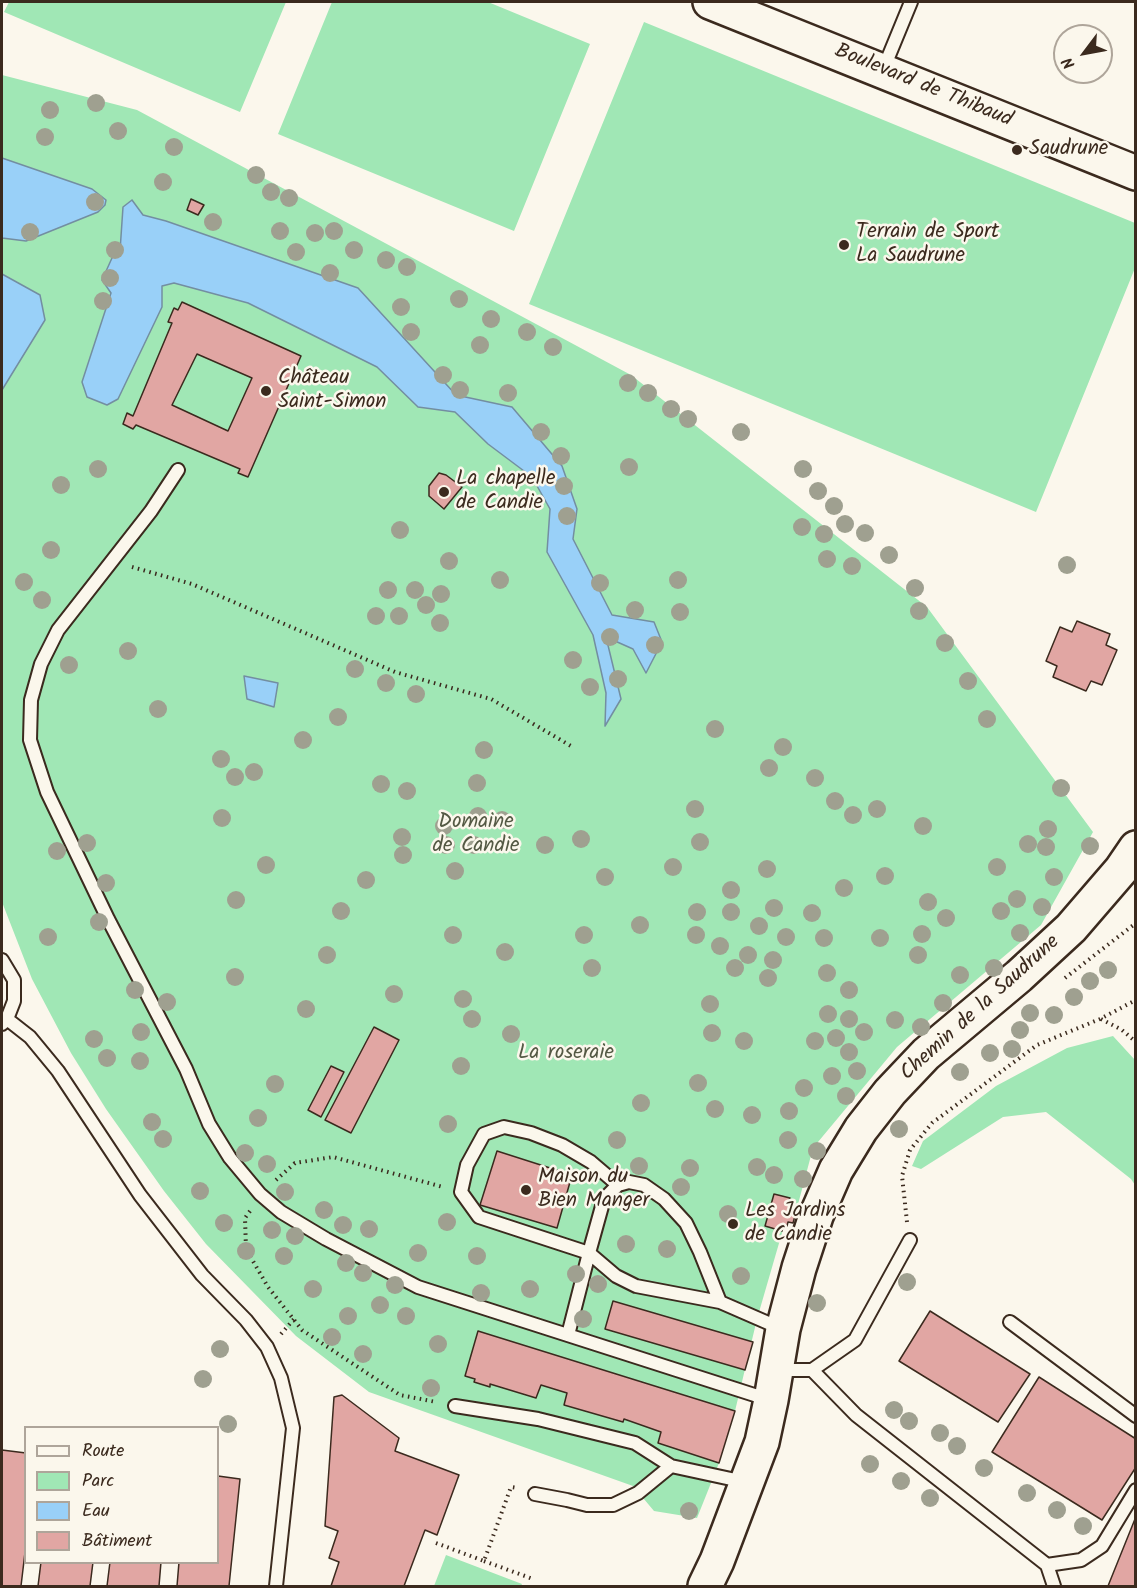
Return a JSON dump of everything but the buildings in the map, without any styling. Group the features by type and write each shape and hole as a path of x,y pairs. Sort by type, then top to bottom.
{"street":[{"name":"Boulevard de Thibaud","path":"710,2 1136,173"},
{"name":"Chemin de la Saudrune","path":"705,1587 717,1562 762,1442 783,1329 799,1268 816,1216 836,1170 861,1129 890,1092 926,1054 1019,976 1071,928 1121,870 1136,848"}],"lane":[{"path":"882,71 910,2"},
{"path":"178,470 151,512 58,630 41,664 31,700 30,740 47,792 108,919 186,1069 209,1124 230,1158 260,1194 281,1212 418,1287 568,1335 774,1385 812,1370 855,1340 910,1240"},
{"path":"2,960 14,980 14,1001 4,1022 30,1037 58,1071 140,1195 202,1275 246,1320 267,1347 281,1378 293,1428 276,1587"},
{"path":"618,1185 591,1162 562,1145 504,1126 484,1134 467,1165 461,1192 479,1217 589,1253 616,1276 636,1286 720,1302 783,1329"},
{"path":"568,1335 604,1199 618,1185 629,1182 644,1185 664,1198 686,1223 720,1302"},
{"path":"1010,1322 1136,1416"},
{"path":"812,1370 856,1415 1047,1565 1054,1587"},
{"path":"455,1406 538,1419 634,1443 671,1466 746,1482"},
{"path":"535,1494 587,1505 613,1505 638,1493 671,1466"},
{"path":"1047,1565 1081,1560 1102,1546 1136,1490"}],"path":[{"path":"110,564 134,568 192,584 395,672 491,699 571,746"},
{"path":"910,1240 902,1176 910,1150 932,1123 1036,1045 1100,1019 1136,1000"},
{"path":"1100,1019 1122,1030 1136,1042"},
{"path":"276,1338 294,1319"},
{"path":"484,1561 511,1486 535,1494"},
{"path":"436,1543 533,1579"}],"green space":[{"path":"9,2 286,2 240,112 4,12"},
{"path":"332,2 488,2 590,44 514,231 278,134"},
{"name":"Terrain de Sport La Saudrune","path":"644,22 1135,223 1135,268 1036,512 529,304"},
{"name":"Domaine de Candie","path":"2,75 137,110 631,375 927,607 1093,832 1041,925 897,1047 813,1148 793,1223 788,1222 787,1226 784,1226 719,1463 697,1518 654,1511 633,1486 369,1392 296,1336 206,1244 164,1191 106,1109 71,1053 32,979 2,902"},
{"path":"1113,1036 1135,1060 1135,1185 1131,1179 1046,1112 1003,1117 921,1169 912,1166 923,1141 996,1086 1067,1048"},
{"path":"446,1555 522,1584 521,1586 434,1586"}],"water":[{"path":"2,158 92,189 106,200 105,205 98,212 26,241 2,238"},
{"path":"132,200 143,215 358,288 456,395 512,407 562,466 577,509 573,539 612,615 654,622 662,642 646,673 633,649 606,637 621,699 605,726 606,693 593,635 547,552 550,509 532,477 488,444 455,412 418,407 377,367 248,303 174,283 162,286 162,307 118,399 107,405 87,397 82,382 111,293 102,280 112,258 120,251 123,207"},
{"path":"2,274 40,295 45,320 2,390"},
{"path":"244,676 278,683 274,707 247,699"}],"place":[{"name":"Saudrune","path":"1017,150"},
{"name":"Terrain de Sport La Saudrune","path":"844,245"},
{"name":"Château Saint-Simon","path":"266,391"},
{"name":"La chapelle de Candie","path":"444,492"},
{"name":"Maison du Bien Manger","path":"526,1190"},
{"name":"Les Jardins de Candie","path":"733,1224"}],"park label":[{"name":"La roseraie","path":"566,1054"}]}
